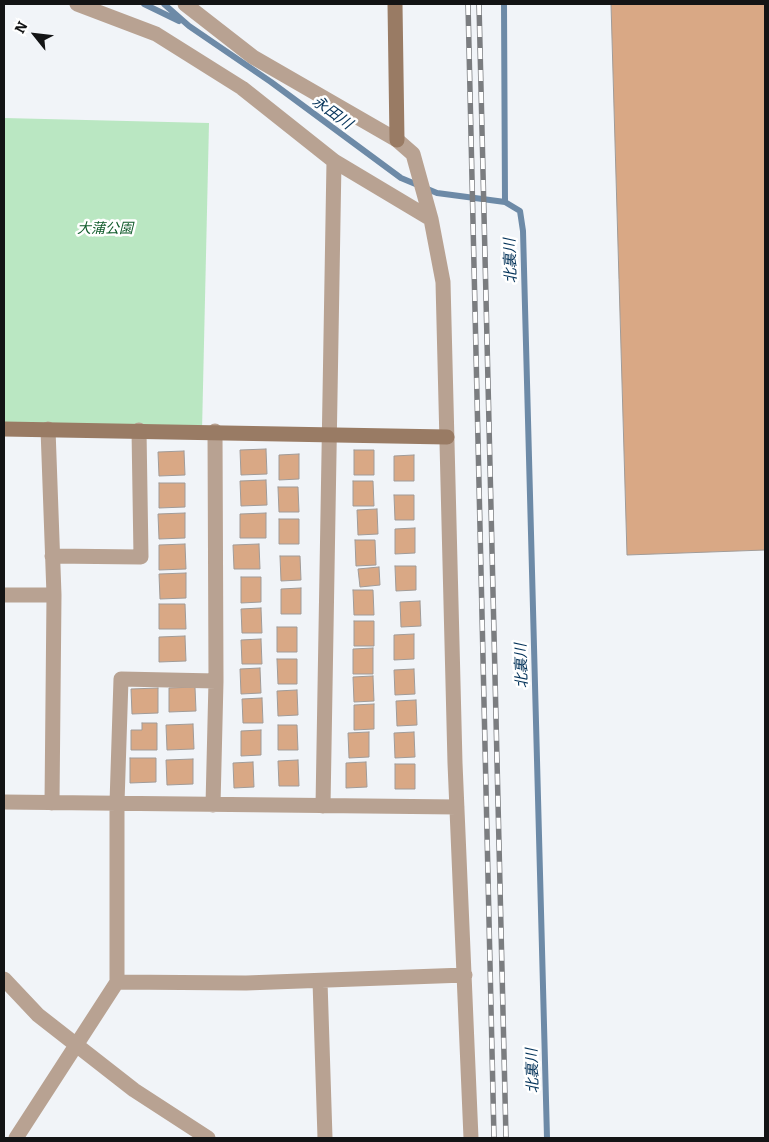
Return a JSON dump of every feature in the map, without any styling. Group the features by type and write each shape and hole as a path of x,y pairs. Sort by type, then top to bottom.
{"street":[{"path":"77,4 156,34 242,88 334,161 429,212"},
{"path":"184,4 253,57 397,140 413,154 417,162 443,282 457,807 471,1138"},
{"path":"395,4 397,140"},
{"path":"323,806 334,161"},
{"path":"4,428 329,433 447,437"},
{"path":"48,429 54,594 52,802"},
{"path":"52,556 141,557 139,430"},
{"path":"213,805 216,681 215,431"},
{"path":"4,595 54,594"},
{"path":"16,1138 117,982 117,803 121,679 216,681"},
{"path":"4,802 457,807"},
{"path":"117,982 246,984 465,975"},
{"path":"4,979 38,1015 134,1090 208,1138"},
{"path":"320,981 325,1138"}],"green space":[{"name":"大蒲公園","path":"4,118 209,123 202,431 4,428"}],"building":[{"path":"611,4 765,4 765,550 627,555"},
{"path":"266,449 267,474 241,475 240,450"},
{"path":"354,450 374,450 374,475 354,475"},
{"path":"184,451 185,475 159,476 158,452"},
{"path":"299,454 299,479 279,480 279,455"},
{"path":"414,455 414,481 394,481 394,456"},
{"path":"266,480 267,505 241,506 240,481"},
{"path":"353,481 373,481 374,506 353,506"},
{"path":"159,483 185,483 185,507 159,508"},
{"path":"278,487 298,487 299,512 279,512"},
{"path":"394,495 414,495 414,520 395,520"},
{"path":"377,509 378,534 358,535 357,510"},
{"path":"185,513 185,538 159,539 158,514"},
{"path":"266,513 266,538 240,538 240,514"},
{"path":"279,519 299,519 299,544 279,544"},
{"path":"415,528 415,553 395,554 395,529"},
{"path":"355,540 375,540 376,565 356,566"},
{"path":"185,544 186,569 159,570 159,545"},
{"path":"259,544 260,569 234,569 233,545"},
{"path":"280,556 300,556 301,580 281,581"},
{"path":"395,566 416,566 416,590 396,591"},
{"path":"379,567 380,585 360,587 358,569"},
{"path":"186,573 186,598 160,599 159,574"},
{"path":"241,577 261,577 261,602 241,603"},
{"path":"301,588 301,614 281,614 281,589"},
{"path":"353,590 373,590 374,615 354,615"},
{"path":"420,601 421,626 401,627 400,602"},
{"path":"159,604 185,604 186,629 159,629"},
{"path":"261,608 262,633 242,633 241,609"},
{"path":"354,621 374,621 374,646 354,646"},
{"path":"277,627 297,627 297,652 277,652"},
{"path":"414,634 414,659 394,660 394,635"},
{"path":"185,636 186,661 159,662 159,637"},
{"path":"261,639 262,664 242,664 241,640"},
{"path":"373,648 373,674 353,674 353,649"},
{"path":"277,659 297,659 297,684 278,684"},
{"path":"260,668 261,693 241,694 240,669"},
{"path":"414,669 415,694 395,695 394,670"},
{"path":"373,676 374,701 354,702 353,677"},
{"path":"195,687 196,711 169,712 169,688"},
{"path":"158,688 158,713 132,714 131,689"},
{"path":"297,690 298,715 278,716 277,691"},
{"path":"262,698 263,723 243,723 242,699"},
{"path":"416,700 417,725 397,726 396,701"},
{"path":"374,704 374,729 354,730 354,705"},
{"path":"142,723 157,723 157,750 131,750 131,730 142,730"},
{"path":"193,724 194,749 167,750 166,725"},
{"path":"278,725 297,725 298,750 278,750"},
{"path":"261,730 261,755 241,756 241,731"},
{"path":"369,732 369,757 349,758 348,733"},
{"path":"414,732 415,757 395,758 394,733"},
{"path":"130,758 156,758 156,782 130,783"},
{"path":"193,759 193,784 167,785 166,760"},
{"path":"298,760 299,786 279,786 278,761"},
{"path":"253,762 254,787 234,788 233,763"},
{"path":"366,762 367,787 346,788 346,763"},
{"path":"395,764 415,764 415,789 395,789"}],"waterway":[{"path":"144,4 179,21"},
{"name":"北裏川","path":"164,4 189,26 271,82 401,178 437,193 505,202 520,211 523,231 547,1138"},
{"path":"504,4 505,202"}],"railway":[{"path":"468,4 494,1138"},
{"path":"479,4 506,1138"}],"water label":[{"name":"永田川","path":"332,113"}]}
